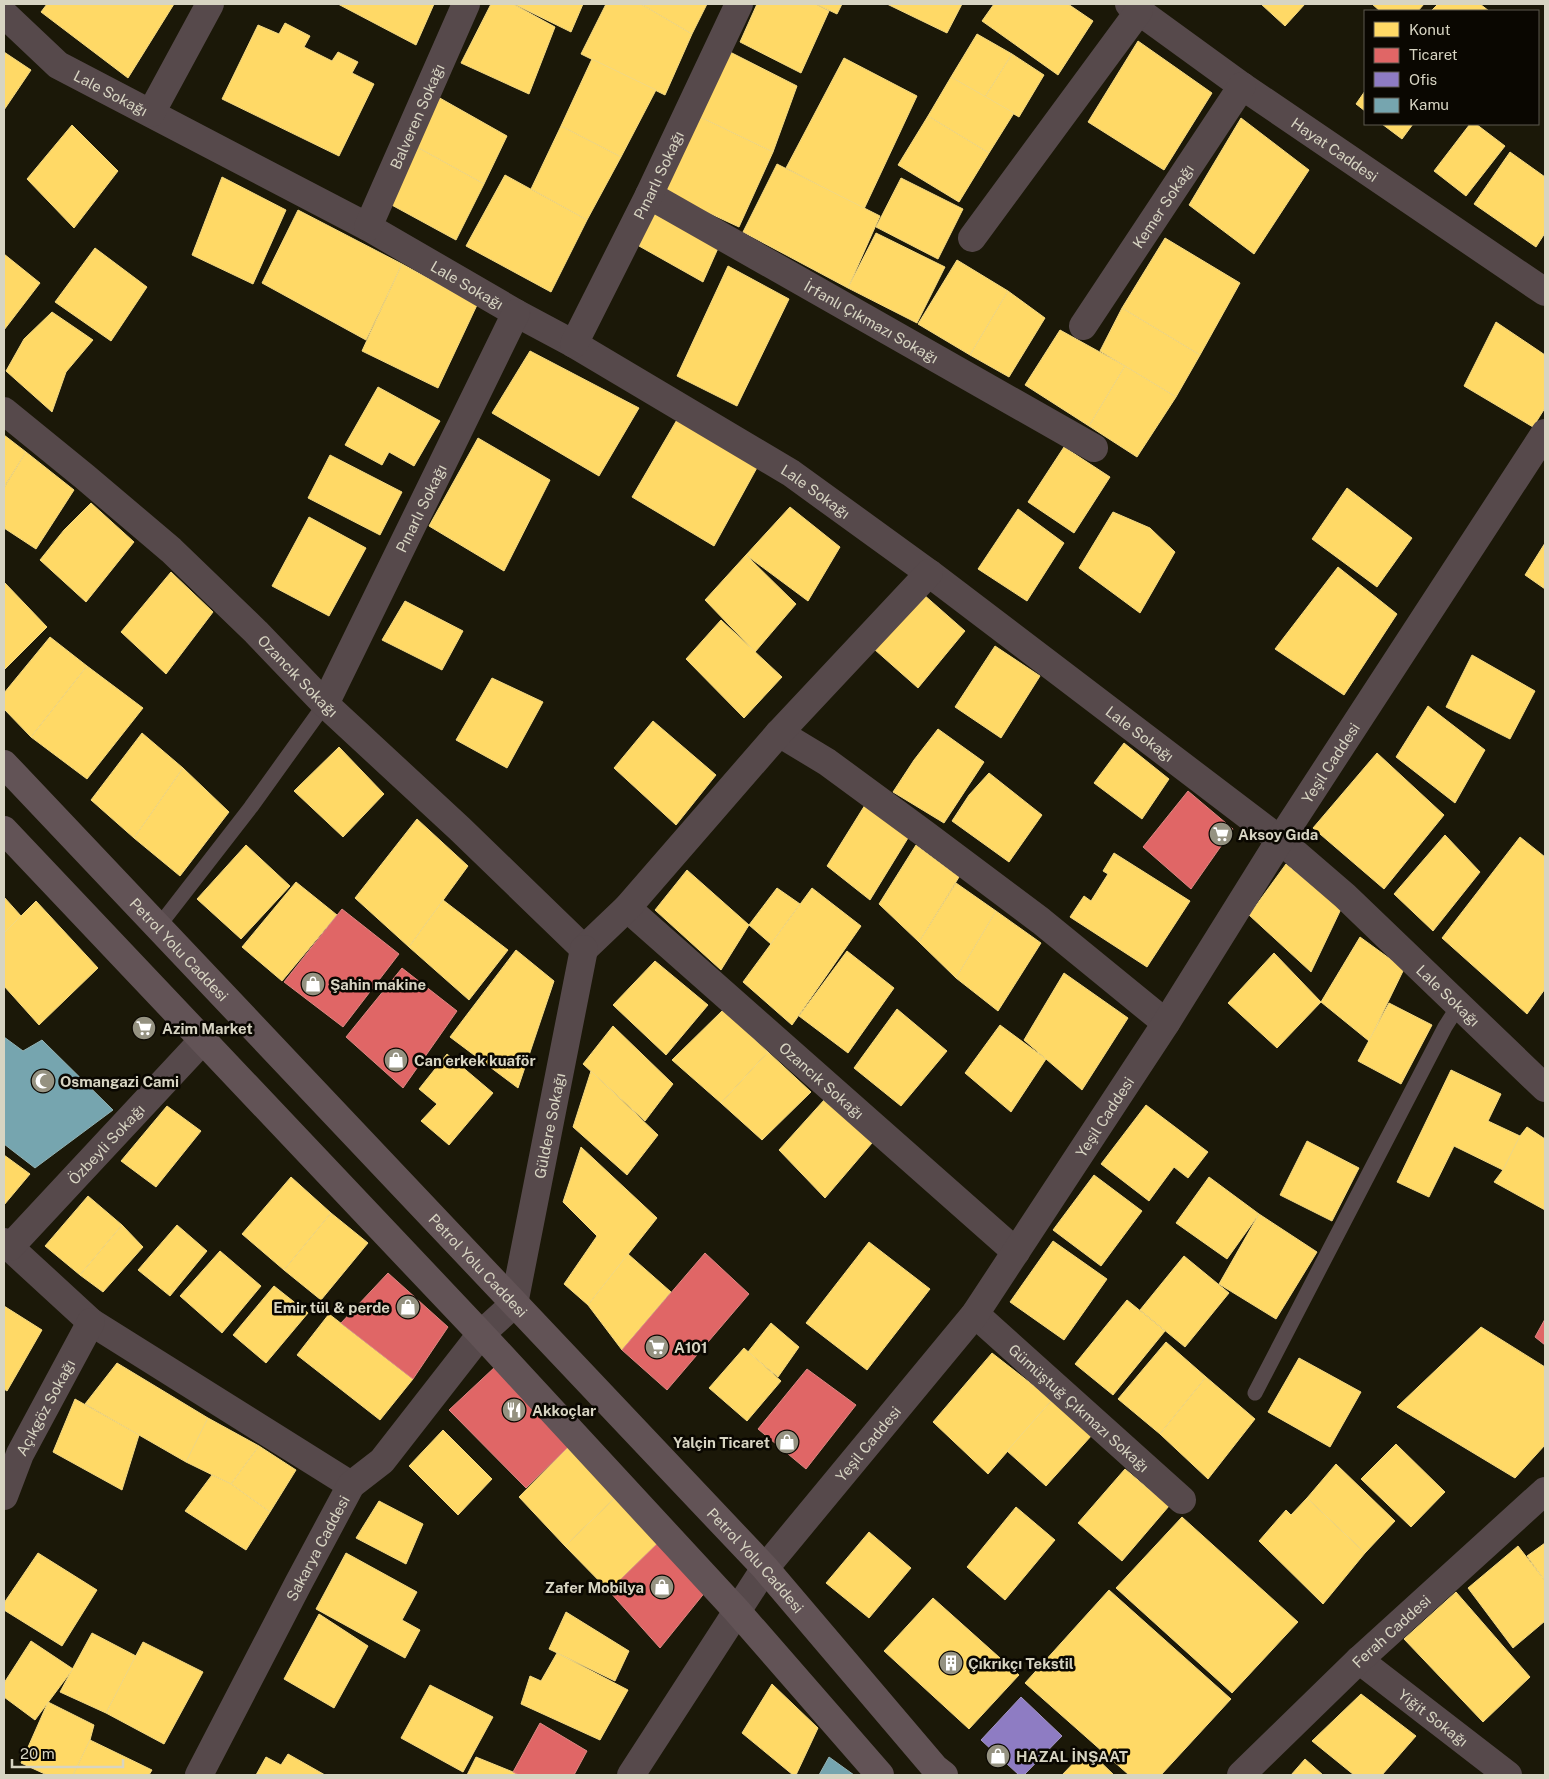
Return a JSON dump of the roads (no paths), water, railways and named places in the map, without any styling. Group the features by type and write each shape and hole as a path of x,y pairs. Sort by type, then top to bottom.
{"main road":[{"name":"Petrol Yolu Caddesi","path":"4,764 765,1568 929,1761 944,1775"},
{"path":"4,830 481,1334 737,1611 880,1775"}],"street":[{"path":"151,112 210,4"},
{"name":"Balveren Sokağı","path":"368,227 466,4"},
{"name":"Pınarlı Sokağı","path":"574,344 649,194 739,4"},
{"path":"972,238 1134,7"},
{"name":"Hayat Caddesi","path":"1134,7 1242,86 1545,292"},
{"name":"Lale Sokağı","path":"4,14 58,65 368,227 516,313 574,344 791,473 929,573 1280,840 1345,896 1545,1088"},
{"name":"Kemer Sokağı","path":"1082,326 1242,86"},
{"name":"İrfanlı Çıkmazı Sokağı","path":"649,194 1094,448"},
{"name":"Pınarlı Sokağı","path":"324,704 516,313"},
{"name":"Ozancık Sokağı","path":"4,411 171,550 256,632 324,704 460,829 584,949"},
{"name":"Yeşil Caddesi","path":"631,1775 765,1568 975,1314 1166,1023 1280,840 1545,433"},
{"path":"584,949 628,908 779,734 929,573"},
{"path":"779,734 827,762 925,834 1041,922 1166,1023"},
{"name":"Ozancık Sokağı","path":"628,908 1016,1252"},
{"name":"Güldere Sokağı","path":"514,1304 584,949"},
{"name":"Özbeyli Sokağı","path":"7,1244 203,1040"},
{"path":"7,1244 91,1322 351,1484"},
{"name":"Sakarya Caddesi","path":"199,1775 351,1484 382,1461 481,1334 514,1304"},
{"name":"Gümüştuğ Çıkmazı Sokağı","path":"975,1314 1182,1500"},
{"name":"Açıkgöz Sokağı","path":"4,1496 20,1454 91,1322"},
{"name":"Ferah Caddesi","path":"1241,1775 1359,1660 1545,1491"},
{"name":"Yiğit Sokağı","path":"1359,1660 1508,1775"}],"lane":[{"path":"158,927 251,807 324,704"},
{"path":"1255,1393 1444,1027 1459,1005"}],"place":[{"name":"Aksoy Gıda","path":"1221,834"},
{"name":"Şahin makine","path":"313,984"},
{"name":"Azim Market","path":"144,1028"},
{"name":"Can erkek kuaför","path":"396,1060"},
{"name":"Osmangazi Cami","path":"43,1081"},
{"name":"Emir tül & perde","path":"408,1307"},
{"name":"A101","path":"657,1347"},
{"name":"Akkoçlar","path":"514,1410"},
{"name":"Yalçin Ticaret","path":"787,1442"},
{"name":"Zafer Mobilya","path":"662,1587"},
{"name":"Çıkrıkçı Tekstil","path":"951,1663"},
{"name":"HAZAL İNŞAAT","path":"998,1756"}]}
